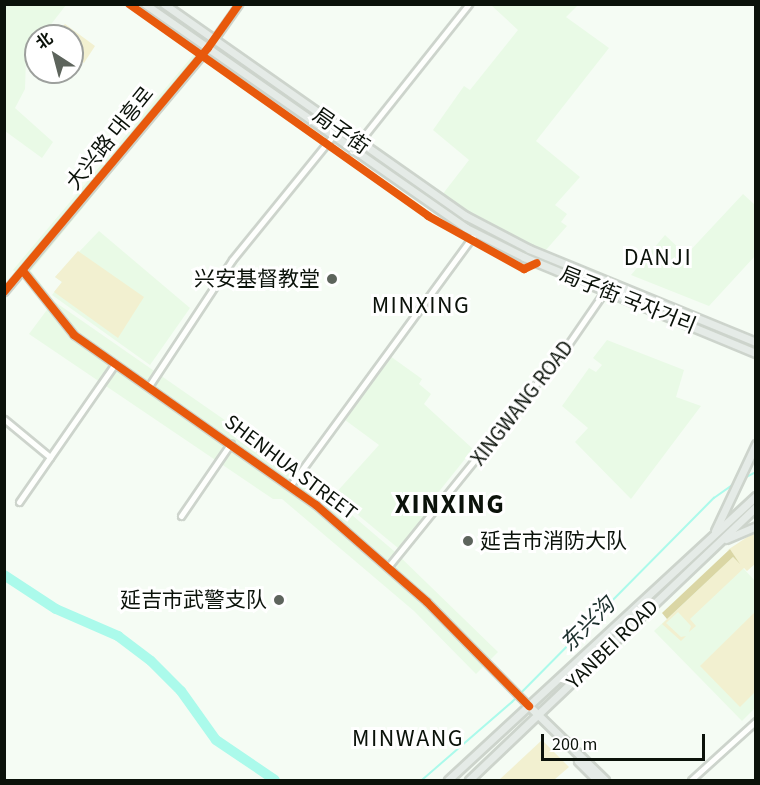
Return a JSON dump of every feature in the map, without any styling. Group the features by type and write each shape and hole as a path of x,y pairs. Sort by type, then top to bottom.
{"main road":[{"name":"局子街 국자거리","path":"145,4 352,152 475,233 605,291 756,353"},
{"name":"局子街 국자거리","path":"164,4 358,144 497,233 756,342"},
{"path":"710,538 738,485 756,444"},
{"name":"YANBEI ROAD","path":"448,780 756,496"},
{"name":"YANBEI ROAD","path":"468,780 756,507"},
{"path":"716,545 756,526"},
{"name":"SHENHUA STREET","path":"529,706 605,780"},
{"name":"SHENHUA STREET","path":"538,715 597,780"}],"street":[{"name":"大兴路 대흥로","path":"4,292 215,40 239,4"},
{"path":"352,152 469,4"},
{"path":"149,386 232,260 332,137"},
{"path":"291,486 475,233"},
{"name":"SHENHUA STREET","path":"22,270 68,328 115,364 291,486 388,567 529,706"},
{"name":"XINGWANG ROAD","path":"388,567 567,346 605,291"},
{"path":"19,502 115,364"},
{"path":"4,419 50,457"},
{"path":"181,516 231,443"},
{"path":"691,780 756,721"}],"shaded area":[{"path":"5,4 66,5 51,24 24,24 25,89 15,108 53,142 42,158 5,131"},
{"path":"491,5 578,5 566,17 609,48 536,141 580,177 555,205 567,214 561,222 567,226 545,251 479,219 442,195 469,160 433,130 464,86 470,90 518,30"},
{"path":"84,38 95,46 84,63"},
{"path":"195,53 204,60 31,271 55,302 311,480 394,551 498,652 476,674 414,611 282,499 273,499 29,334 49,307 29,282 13,270"},
{"path":"743,194 755,205 755,256 709,306 631,275 665,235 686,255"},
{"path":"99,231 190,308 150,365 52,295 62,282 55,277"},
{"path":"78,251 144,297 118,338 54,292 62,282 55,277"},
{"path":"607,340 684,370 676,397 701,406 631,499 575,442 588,428 562,406 589,368 596,372 602,365 593,358"},
{"path":"390,356 422,379 419,384 431,394 424,404 473,449 437,494 441,498 398,548 334,495 379,445 341,417"},
{"path":"755,532 755,564 747,571 744,568 690,619 696,626 689,632 691,626 678,612 666,623 681,637 686,636 681,641 662,624 733,557 739,563 730,549 726,551"},
{"path":"730,549 740,564 733,557 667,619 662,613"},
{"path":"733,557 755,581 755,708 742,721 654,631"},
{"path":"755,612 755,692 740,707 700,666"},
{"path":"542,740 569,767 554,780 499,780"}],"waterway":[{"name":"东兴沟","path":"743,479 756,472"},
{"name":"东兴沟","path":"422,780 512,702 714,498 734,484"},
{"path":"4,575 56,609 118,636 151,661 181,691 216,740 275,780"}],"cycle path":[{"name":"局子街","path":"129,4 428,216 524,269 537,263"},
{"path":"4,292 208,48 239,4"},
{"path":"23,271 74,335 316,505 427,602 529,706"}],"place":[{"name":"兴安基督教堂","path":"332,279"},
{"name":"延吉市消防大队","path":"468,541"},
{"name":"延吉市武警支队","path":"279,600"}],"district":[{"name":"DANJI","path":"658,258"},
{"name":"MINXING","path":"421,306"},
{"name":"XINXING","path":"450,505"},
{"name":"MINWANG","path":"408,739"}]}
